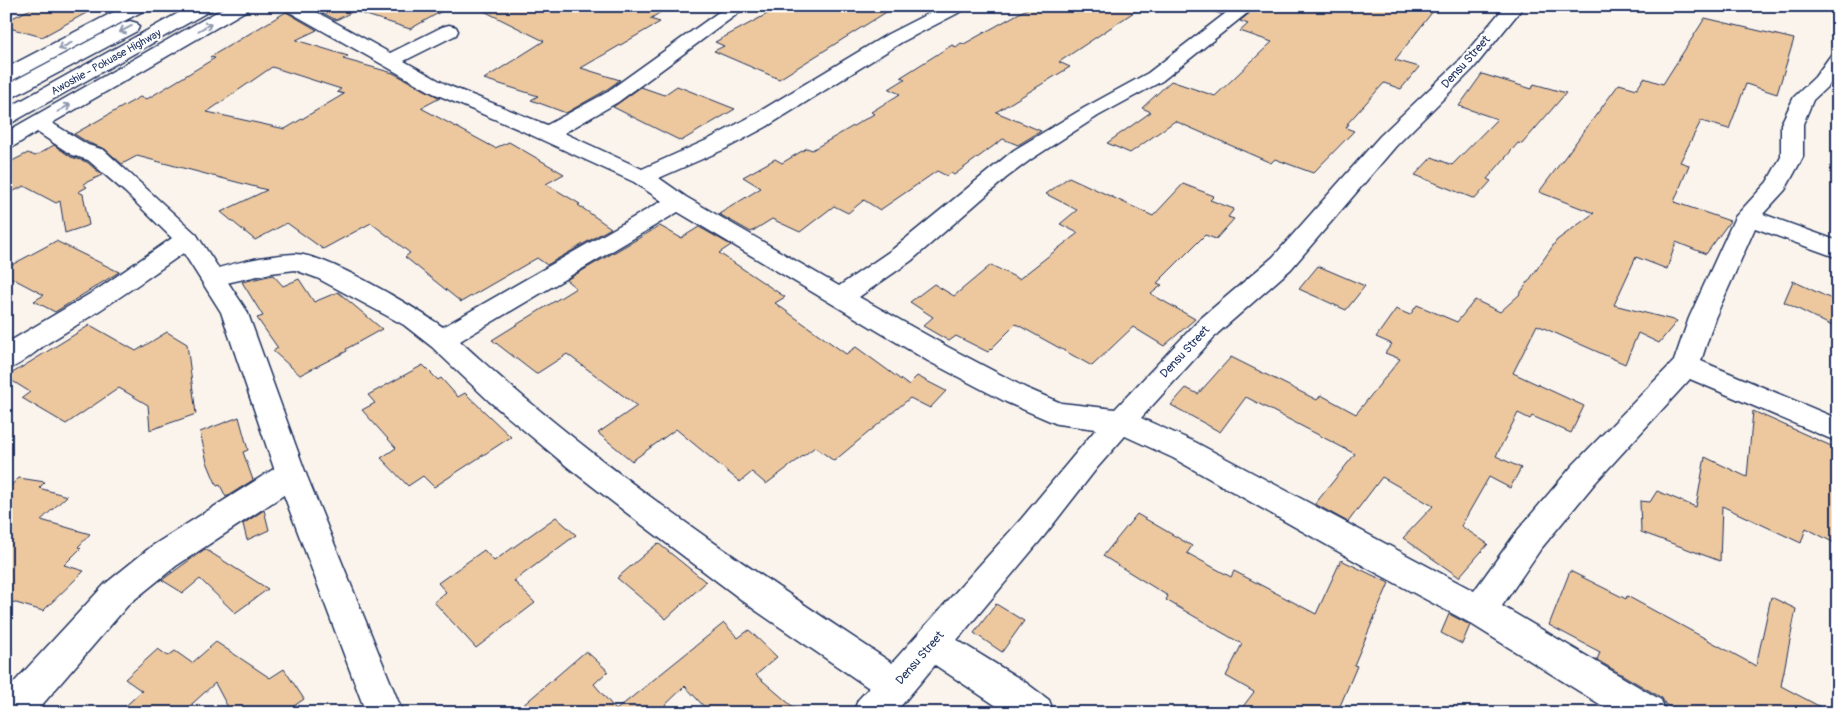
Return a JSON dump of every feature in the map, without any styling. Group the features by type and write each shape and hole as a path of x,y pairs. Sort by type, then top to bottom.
{"street":[{"path":"9,73 139,6"},
{"name":"Awoshie - Pokuase Highway","path":"6,93 169,6"},
{"name":"Awoshie - Pokuase Highway","path":"6,118 205,6"},
{"path":"6,141 241,6"},
{"path":"292,6 440,89 547,134 642,178 678,202 840,298 938,354 1016,395 1057,414 1121,421 1184,450 1358,547 1480,611 1648,713"},
{"path":"547,134 611,98 739,6"},
{"path":"642,178 717,144 758,122 895,38 958,6"},
{"path":"840,298 902,255 998,173 1022,155 1092,112 1156,77 1247,6"},
{"name":"Densu Street","path":"870,713 933,644 1121,421 1208,326 1282,263 1388,141 1466,65 1515,6"},
{"path":"388,61 449,31"},
{"path":"1480,611 1529,540 1584,474 1686,366 1702,318 1741,234 1747,216 1777,185 1792,157 1792,124 1804,97 1822,81 1838,58"},
{"path":"37,123 80,150 96,155 134,187 187,239 234,311 291,474 385,713"},
{"path":"442,340 678,202"},
{"path":"1747,216 1838,250"},
{"path":"6,360 22,347 107,295 187,239"},
{"path":"213,278 271,265 295,262 326,272 413,319 442,340 499,394 644,510 767,599 896,685"},
{"path":"1686,366 1838,431"},
{"path":"11,713 117,594 164,556 291,474"},
{"path":"933,644 1012,694 1036,713"}],"building":[{"path":"37,6 99,6 42,37 6,27 6,21"},
{"path":"310,6 451,6 410,29 354,11 336,20"},
{"path":"474,6 670,6 650,19 660,22 581,68 620,80 566,113 531,100 538,96 484,79 544,41"},
{"path":"782,6 896,6 779,79 714,51 724,46 715,42"},
{"path":"1032,6 1143,6 1059,62 1070,67 996,112 1041,131 1018,145 1003,139 954,175 951,173 947,176 937,171 880,210 864,200 848,213 834,206 800,232 772,219 751,232 719,214 761,188 743,177 775,159 782,163 807,148 812,150 874,114 871,112 900,94 889,89 905,79 901,77 952,45 956,47 961,43 964,44"},
{"path":"1206,6 1232,6 1221,14 1205,9"},
{"path":"1258,6 1437,6 1395,60 1419,67 1401,89 1384,83 1347,124 1349,124 1346,128 1354,131 1313,173 1275,159 1271,163 1175,121 1130,153 1107,143 1151,112 1142,108 1171,81 1215,96 1272,42 1240,31 1248,24 1240,21"},
{"path":"286,12 317,30 296,40 348,56 343,59 393,73 440,98 421,108 495,148 509,142 564,174 546,184 580,204 578,205 611,228 547,265 537,258 461,302 405,257 410,253 371,223 323,249 287,223 255,240 221,212 267,190 137,156 122,164 105,149 89,143 74,134 140,97 147,99 215,58 210,57","holes":["272,67 341,89 337,92 344,94 285,129 207,112"]},
{"path":"1705,18 1794,39 1777,94 1746,84 1729,129 1701,121 1680,162 1689,165 1674,202 1730,221 1706,254 1676,242 1667,269 1636,257 1614,305 1677,321 1659,343 1638,333 1625,364 1537,325 1513,373 1584,406 1571,433 1532,416 1530,419 1518,413 1496,456 1521,468 1510,488 1489,477 1461,526 1488,544 1459,577 1403,538 1433,506 1382,477 1348,522 1315,504 1355,454 1246,397 1220,432 1171,405 1186,388 1198,394 1231,357 1317,400 1321,395 1356,414 1400,359 1385,353 1392,344 1376,337 1396,309 1410,315 1417,305 1457,322 1475,300 1500,312 1519,295 1557,240 1594,213 1539,192 1619,84 1637,89 1644,78 1663,84"},
{"path":"1482,74 1532,89 1534,84 1566,93 1522,144 1518,143 1487,179 1491,181 1475,199 1415,175 1432,157 1452,165 1497,119 1459,106"},
{"path":"677,86 735,109 681,141 613,107 641,87 664,95"},
{"path":"54,145 71,157 87,162 102,175 83,184 87,187 78,192 83,194 89,225 65,233 60,201 56,203 24,186 6,195 6,164 28,153 35,156"},
{"path":"1069,177 1153,216 1183,184 1214,196 1210,200 1234,209 1228,217 1234,219 1216,239 1205,235 1157,283 1162,285 1151,294 1195,319 1164,346 1133,327 1092,366 1016,324 988,352 956,336 949,341 923,326 933,317 910,302 934,284 954,296 991,265 1019,279 1078,233 1060,224 1077,210 1046,194"},
{"path":"660,226 681,238 699,227 731,245 719,253 785,297 775,303 846,354 856,347 908,385 917,376 946,391 930,408 910,398 834,461 815,447 766,484 752,472 740,482 676,429 632,461 598,433 637,406 567,354 536,374 492,340 576,288 566,280"},
{"path":"56,241 119,272 55,312 34,301 44,295 6,275 6,268"},
{"path":"1318,266 1365,286 1346,310 1299,289"},
{"path":"273,275 283,286 299,279 314,302 338,292 382,329 346,349 347,351 300,375 273,351 278,348 257,318 263,316 242,282"},
{"path":"1793,281 1838,302 1838,329 1784,302"},
{"path":"90,325 136,351 167,332 187,344 196,414 150,430 148,405 119,388 66,424 22,398 30,392 6,377"},
{"path":"423,365 438,380 441,378 458,397 465,393 511,437 434,487 423,476 408,486 381,458 396,448 362,410 375,403 368,395"},
{"path":"1753,411 1838,449 1838,545 1806,528 1801,543 1722,506 1720,561 1641,532 1640,501 1650,502 1657,491 1696,507 1705,457 1747,477"},
{"path":"239,417 248,450 243,452 253,480 226,497 220,485 217,486 207,462 200,432"},
{"path":"19,478 45,482 39,488 67,496 41,520 90,534 78,547 81,548 64,565 84,571 43,611 6,600 6,490"},
{"path":"264,510 269,530 247,540 243,524"},
{"path":"1137,514 1192,546 1187,553 1231,577 1234,571 1316,614 1341,560 1389,583 1354,665 1357,666 1337,713 1238,713 1254,692 1226,676 1242,644 1166,600 1168,596 1103,556"},
{"path":"556,517 576,535 514,581 535,603 476,648 434,602 446,592 438,583 484,550 494,561"},
{"path":"658,543 706,582 666,619 617,578"},
{"path":"205,549 268,589 235,613 200,579 183,593 162,580"},
{"path":"1570,571 1626,599 1627,596 1756,666 1771,597 1796,609 1781,686 1832,713 1679,713 1665,704 1662,698 1597,660 1600,652 1549,625"},
{"path":"996,604 1024,621 1002,652 974,633"},
{"path":"1449,614 1470,625 1462,644 1441,633"},
{"path":"724,623 738,638 749,630 777,657 756,675 800,713 710,713 685,686 657,713 514,713 586,651 608,671 594,684 616,710"},
{"path":"216,642 270,678 284,669 304,699 284,713 231,713 215,683 182,713 118,713 142,691 125,679 158,649 168,656 175,651 192,663"}]}
